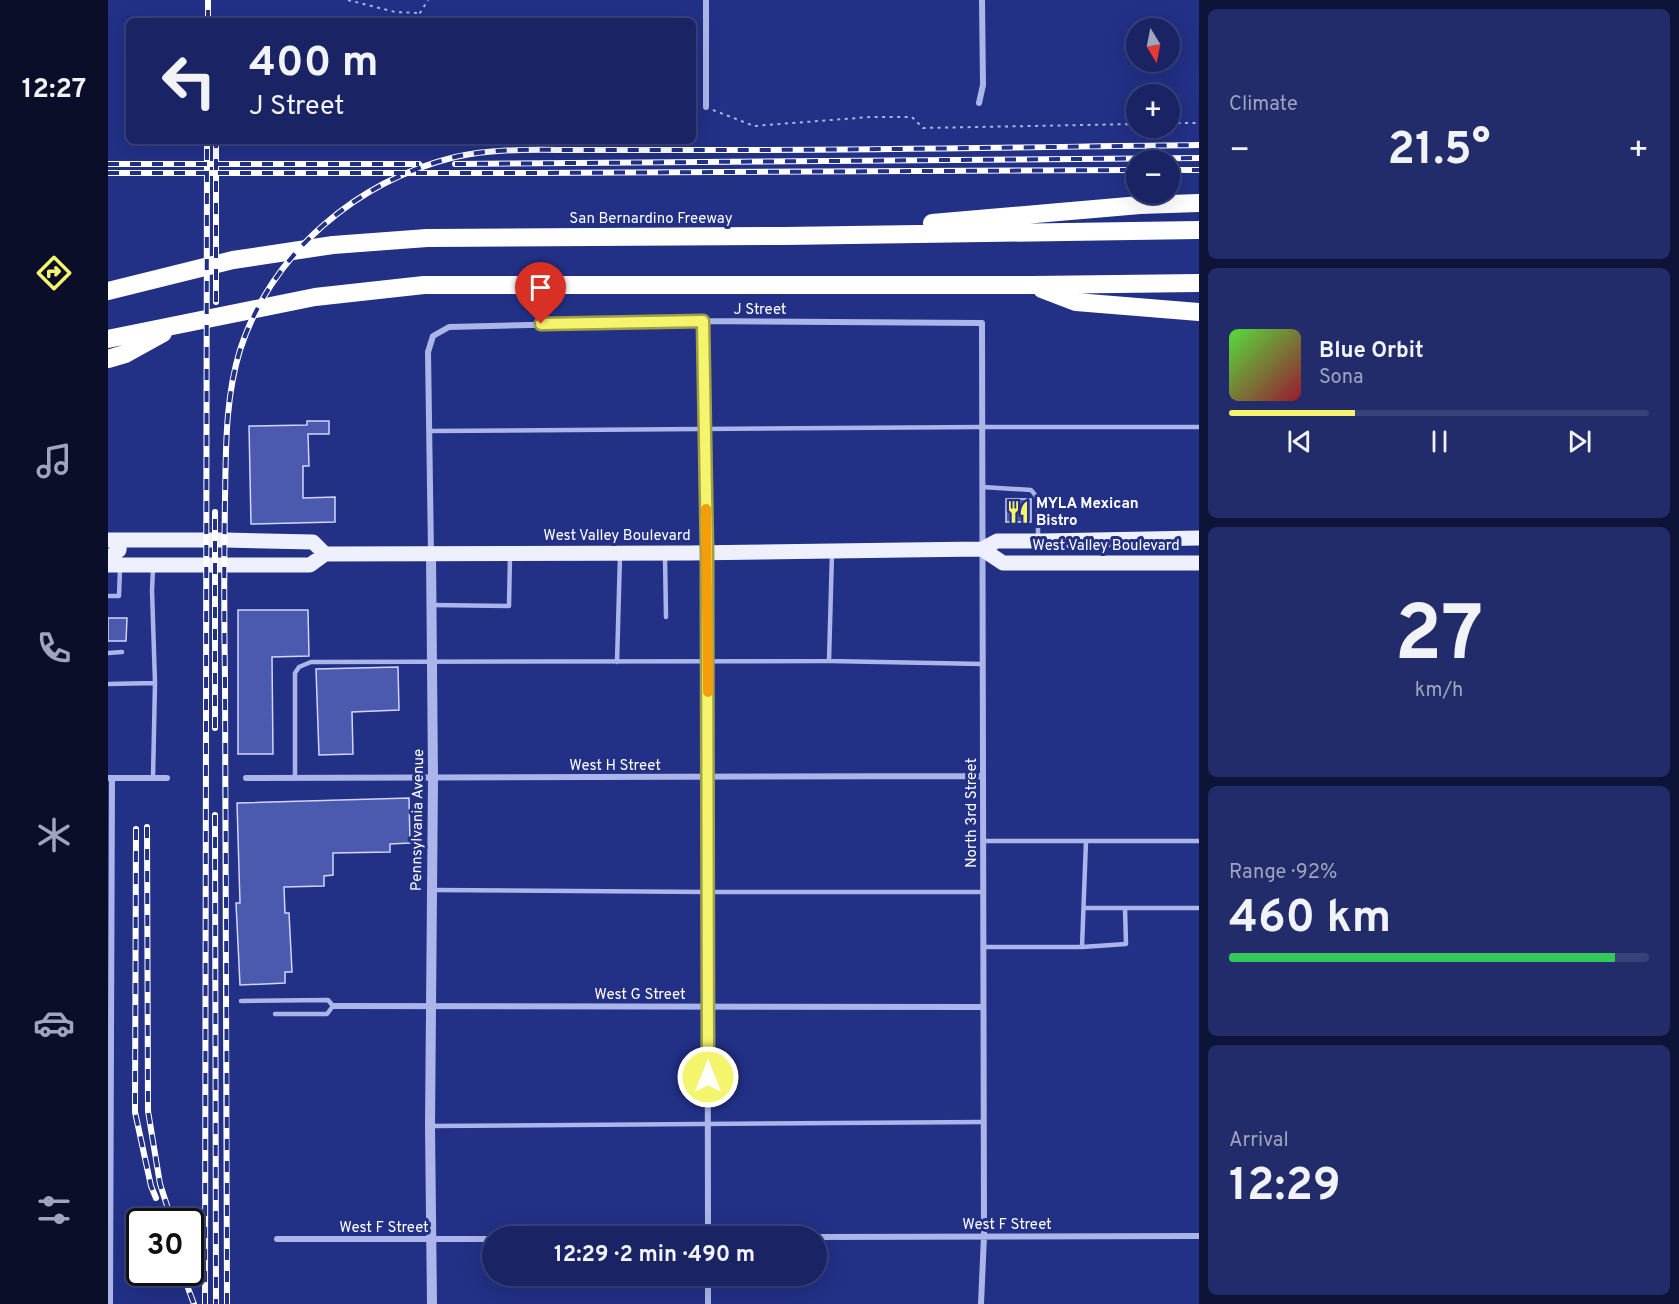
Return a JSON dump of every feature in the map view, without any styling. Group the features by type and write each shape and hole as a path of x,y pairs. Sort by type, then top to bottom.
{"highway":[{"path":"784,236 1199,203"},
{"name":"San Bernardino Freeway","path":"108,291 233,260 333,245 427,238 1199,230"},
{"path":"116,347 179,324 315,297 424,285 1199,283"},
{"path":"1032,285 1076,302 1199,312"}],"main road":[{"name":"West Valley Boulevard","path":"112,562 153,566 310,565 325,554 620,554 981,549 997,541 1199,538"},
{"name":"West Valley Boulevard","path":"114,540 313,542 325,554"},
{"path":"112,562 111,556 119,550 114,540"},
{"name":"West Valley Boulevard","path":"981,549 1003,563 1199,563"}],"street":[{"path":"706,0 706,107"},
{"path":"979,103 983,85 982,0"},
{"path":"703,321 708,661 708,1226"},
{"name":"J Street","path":"433,336 449,327 703,321 982,323"},
{"name":"North 3rd Street","path":"981,1304 984,1236 982,323"},
{"name":"Pennsylvania Avenue","path":"432,1304 430,1005 434,777 428,352 433,336"},
{"name":"West H Street","path":"246,778 984,776"},
{"path":"110,1304 110,778 167,778"},
{"name":"West G Street","path":"333,1006 983,1007"},
{"name":"West F Street","path":"827,1237 1199,1236"},
{"name":"West F Street","path":"277,1239 482,1239"},
{"path":"708,1286 708,1304"}],"lane":[{"path":"429,431 982,427 1199,428"},
{"path":"982,487 1031,490 1038,502 1038,541"},
{"path":"829,661 832,551"},
{"path":"665,553 666,617"},
{"path":"431,605 509,606 510,554"},
{"path":"617,662 620,554"},
{"path":"108,596 119,596 112,562"},
{"path":"153,566 153,778"},
{"path":"108,653 122,652"},
{"path":"296,778 294,673 298,667 311,662 829,661 982,664"},
{"path":"108,684 154,683"},
{"path":"983,841 1199,842"},
{"path":"1082,947 1086,841"},
{"path":"432,890 983,892"},
{"path":"1084,908 1199,908"},
{"path":"983,947 1082,947 1126,944 1125,908"},
{"path":"241,1001 328,1000 333,1006 327,1014 275,1014"},
{"path":"430,1126 984,1122"}],"path":[{"path":"348,0 395,12 420,13"},
{"path":"420,18 420,13 428,0"},
{"path":"706,107 754,126 870,117 912,117 923,128 1126,124"},
{"path":"1180,123 1199,123"}],"building":[{"path":"307,421 329,421 329,434 308,434 309,466 303,466 303,498 335,497 335,522 251,524 249,426 307,425"},
{"path":"1006,499 1031,499 1031,522 1006,522"},
{"path":"238,610 308,610 309,656 272,657 273,754 238,754"},
{"path":"108,618 127,618 126,641 108,641"},
{"path":"398,667 399,710 352,712 353,754 319,755 316,669"},
{"path":"409,798 410,843 390,844 390,852 333,853 333,875 324,876 324,886 284,887 285,913 289,913 292,972 285,972 285,983 240,985 236,903 240,903 237,803"}],"railway":[{"path":"208,0 208,18"},
{"path":"205,1304 207,144"},
{"path":"216,144 216,302"},
{"path":"227,1304 224,590 227,424 235,368 254,315 273,282 296,252 352,203 385,184 419,168 455,157 485,152 1199,145"},
{"path":"455,164 1199,158"},
{"path":"108,164 419,164"},
{"path":"108,173 1126,170"},
{"path":"1180,170 1199,170"},
{"path":"215,512 215,728"},
{"path":"215,815 216,1304"},
{"path":"147,827 148,1111 160,1184 168,1208"},
{"path":"136,829 135,1112 151,1186 156,1198"},
{"path":"187,1286 194,1304"}],"slow traffic":[{"path":"706,509 708,692"}],"place":[{"name":"MYLA Mexican Bistro","path":"1018,512"}],"route":[{"path":"541,324 703,321 707,553 708,1077"}]}
